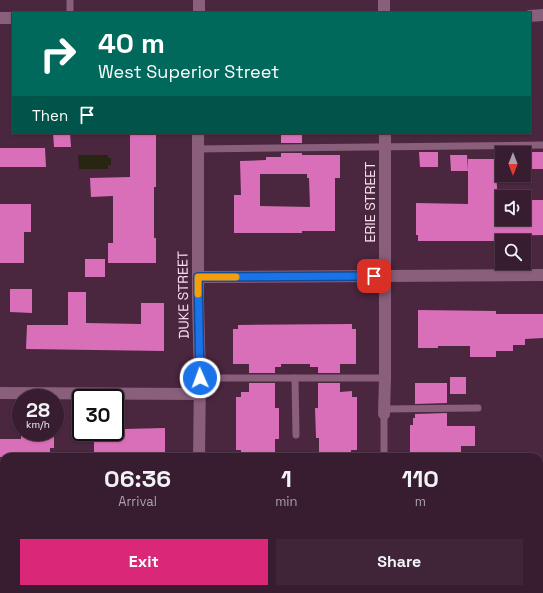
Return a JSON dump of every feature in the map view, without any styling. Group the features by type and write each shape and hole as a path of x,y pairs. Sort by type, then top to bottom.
{"street":[{"path":"199,0 199,12"},
{"path":"384,0 384,12"},
{"path":"531,16 543,15"},
{"path":"0,18 12,18"},
{"name":"DUKE STREET","path":"198,134 200,378 199,453"},
{"name":"ERIE STREET","path":"384,134 384,411"},
{"path":"198,277 543,275"},
{"path":"0,393 200,394"}],"lane":[{"path":"70,0 70,12"},
{"path":"197,149 543,145"},
{"path":"200,378 385,378"},
{"path":"295,378 296,436"},
{"path":"384,453 384,411 478,408"}],"shaded area":[{"path":"78,155 108,155 108,158 111,158 111,165 108,165 108,169 79,169"}],"building":[{"path":"53,134 70,134 71,147 54,147"},
{"path":"130,134 156,134 154,238 156,238 156,263 108,263 108,243 113,243 113,196 91,197 90,178 130,177"},
{"path":"281,134 302,134 302,143 281,143"},
{"path":"0,148 45,148 46,167 0,167"},
{"path":"419,152 438,152 438,167 420,167"},
{"path":"531,152 543,152 543,169 531,169"},
{"path":"281,153 302,153 302,155 340,155 340,178 335,178 335,231 302,231 302,233 234,233 234,195 241,195 240,161 266,160 266,157 281,157","holes":["260,174 307,174 307,178 309,178 310,207 260,206"]},
{"path":"450,155 467,155 468,171 451,171"},
{"path":"468,159 495,159 495,182 497,182 497,190 495,190 495,226 531,226 531,200 543,200 543,235 495,234 495,241 418,241 418,235 416,235 416,203 468,204"},
{"path":"0,204 31,204 31,232 24,232 24,263 0,263"},
{"path":"85,259 105,259 105,277 85,277"},
{"path":"10,289 32,289 32,313 10,312"},
{"path":"68,292 86,292 86,323 141,324 141,303 164,303 164,351 26,349 27,325 68,325"},
{"path":"418,310 496,311 496,314 543,314 543,338 525,339 525,345 513,345 513,351 496,351 496,357 470,357 470,346 438,346 438,348 418,348"},
{"path":"352,324 352,329 356,329 356,364 340,364 340,373 318,373 318,367 310,367 310,364 281,364 281,367 275,367 275,373 249,373 249,364 233,364 233,329 238,329 238,325"},
{"path":"450,377 466,377 466,394 450,394"},
{"path":"249,383 275,383 275,408 279,408 279,439 275,439 275,453 241,453 241,450 236,450 236,397 241,397 241,392 249,392"},
{"path":"318,383 340,383 340,392 352,391 352,397 357,397 357,450 351,450 351,453 319,453 319,438 316,438 315,408 318,408"},
{"path":"415,383 447,383 447,403 415,404"},
{"path":"447,413 447,426 475,426 475,446 461,446 461,453 410,453 410,425 413,425 413,418 415,418 415,414"},
{"path":"165,428 165,453 94,453 94,441 124,441 124,429"},
{"path":"0,439 12,439 12,441 54,441 54,448 50,448 50,453 0,453"}],"slow traffic":[{"path":"198,294 198,277 236,277"}],"route":[{"path":"200,378 198,277 374,276"}]}
